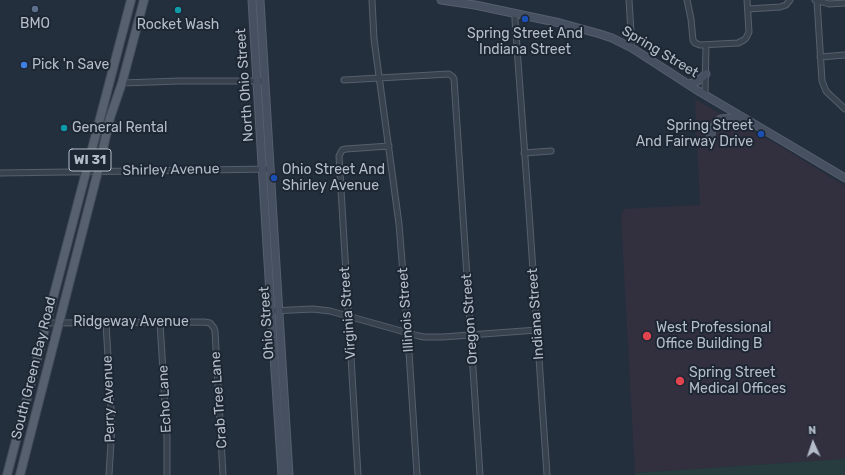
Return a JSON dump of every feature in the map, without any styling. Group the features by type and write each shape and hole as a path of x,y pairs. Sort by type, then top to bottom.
{"main road":[{"name":"WI 31","path":"98,171 110,118 122,83 144,0"},
{"name":"WI 31","path":"86,171 120,47 130,2"},
{"path":"120,47 120,76 122,83"},
{"path":"109,84 111,93 110,118"},
{"name":"South Green Bay Road","path":"7,475 86,171"},
{"name":"South Green Bay Road","path":"20,475 98,171"}],"street":[{"name":"Illinois Street","path":"372,0 374,39 399,224 418,475"},
{"name":"Spring Street","path":"441,0 480,6 560,23 612,38 632,48 705,95 845,178"},
{"path":"629,0 632,48"},
{"path":"687,0 693,40 697,44 706,45 738,43 746,38 749,32 747,0"},
{"path":"748,9 780,7 786,5 790,0"},
{"path":"845,3 829,4 816,0 821,75 824,86 830,95 845,110"},
{"path":"252,2 261,2"},
{"name":"North Ohio Street","path":"252,2 257,81 267,169"},
{"name":"North Ohio Street","path":"261,2 267,169"},
{"name":"Indiana Street","path":"515,14 547,475"},
{"path":"254,30 262,28"},
{"path":"705,95 706,45"},
{"path":"820,57 845,55"},
{"name":"Oregon Street","path":"379,78 449,74 453,77 480,475"},
{"path":"688,84 698,81 706,74"},
{"path":"344,80 379,78"},
{"path":"122,83 265,81"},
{"path":"710,139 715,124 721,119 732,118 756,126"},
{"name":"Virginia Street","path":"358,475 339,156 341,151 346,149 388,146"},
{"path":"524,153 552,151"},
{"name":"Shirley Avenue","path":"0,172 267,169"},
{"name":"Ohio Street","path":"267,169 272,266 271,311 282,475"},
{"name":"Ohio Street","path":"272,266 279,310 289,475"},
{"path":"271,311 322,309 419,336 434,337 537,330"},
{"name":"Ridgeway Avenue","path":"47,322 204,322 213,326"},
{"name":"Echo Lane","path":"160,322 167,438 167,475"},
{"name":"Perry Avenue","path":"106,323 112,426 109,475"},
{"name":"Crab Tree Lane","path":"213,326 223,475"},
{"path":"275,382 284,382"},
{"path":"280,445 288,445"}],"shaded area":[{"path":"695,99 736,124 773,142 845,186 845,459 635,473 621,215 624,209 700,205"}],"green space":[{"path":"845,459 845,475 635,475 635,473"}],"place":[{"name":"BMO","path":"35,9"},
{"name":"Rocket Wash","path":"178,10"},
{"name":"Spring Street And Indiana Street","path":"525,19"},
{"name":"Pick 'n Save","path":"24,65"},
{"name":"General Rental","path":"64,128"},
{"name":"Spring Street And Fairway Drive","path":"761,134"},
{"name":"Ohio Street And Shirley Avenue","path":"274,178"},
{"name":"West Professional Office Building B","path":"647,336"},
{"name":"Spring Street Medical Offices","path":"680,381"}]}
